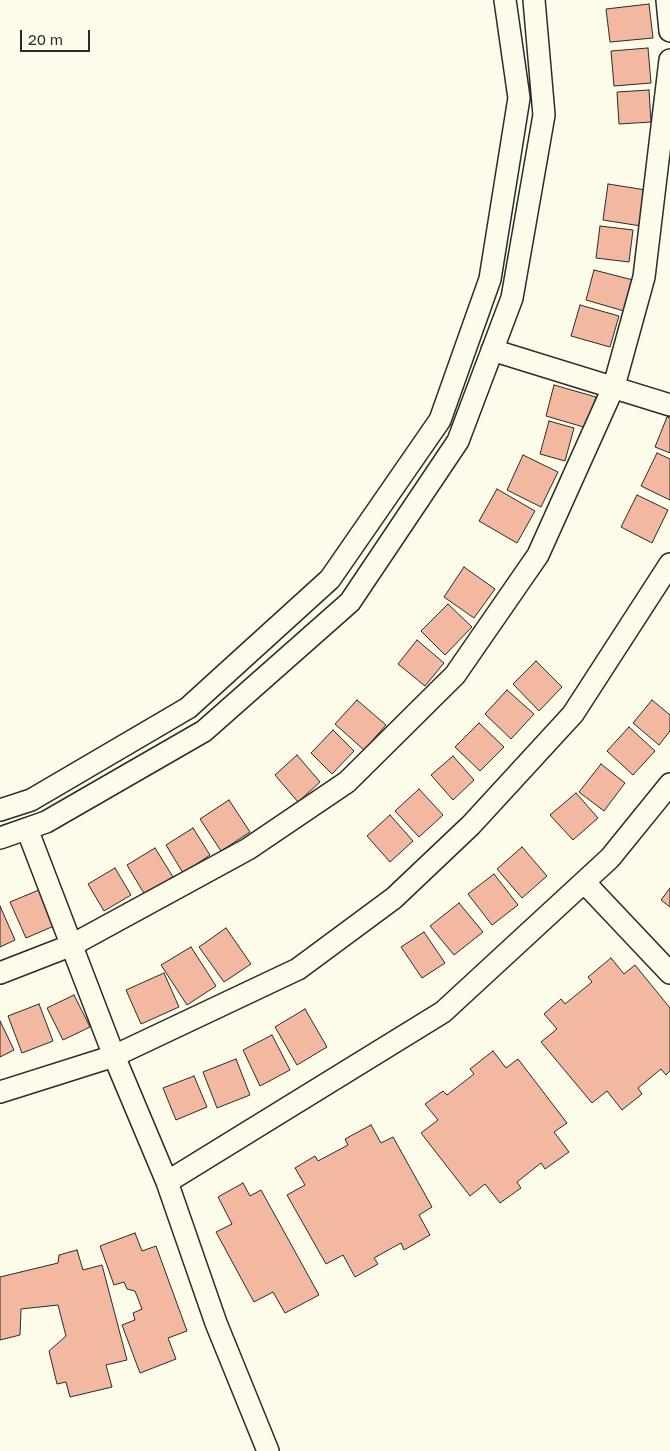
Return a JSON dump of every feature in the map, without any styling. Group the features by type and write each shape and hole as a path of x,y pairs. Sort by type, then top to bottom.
{"street":[{"path":"0,810 32,800 188,708 330,579 440,420 490,279 519,98 505,0"},
{"path":"0,838 46,822 204,731 350,602 458,441 512,298 544,115 534,0"},
{"path":"667,0 670,30"},
{"path":"0,973 72,945 248,849 347,782 455,675 538,555 614,386 644,277 670,60"},
{"path":"492,350 670,404"},
{"path":"0,1092 114,1056 298,969 394,898 471,825 573,714 670,564"},
{"path":"166,1182 443,1012 610,858 670,784"},
{"path":"27,829 114,1056 166,1182 216,1323 268,1451"},
{"path":"584,882 670,973"}],"building":[{"path":"649,4 653,38 610,42 606,9"},
{"path":"648,48 651,83 614,86 611,51"},
{"path":"649,90 651,122 619,124 617,92"},
{"path":"608,184 646,190 641,226 603,220"},
{"path":"600,226 633,230 629,262 596,258"},
{"path":"594,270 633,280 624,311 586,300"},
{"path":"580,305 619,316 610,347 571,336"},
{"path":"554,385 596,397 587,428 546,416"},
{"path":"667,417 670,418 670,453 655,447"},
{"path":"549,421 574,428 565,461 540,454"},
{"path":"657,453 670,459 670,500 641,486"},
{"path":"523,455 558,472 541,507 507,490"},
{"path":"497,489 535,511 517,543 479,521"},
{"path":"637,495 668,510 652,543 621,527"},
{"path":"464,567 495,589 474,618 444,597"},
{"path":"448,604 472,627 445,655 421,631"},
{"path":"417,640 444,663 425,686 398,664"},
{"path":"536,661 562,687 539,711 513,684"},
{"path":"507,690 534,714 511,739 485,714"},
{"path":"357,700 386,725 364,750 335,724"},
{"path":"652,700 670,715 670,731 659,745 633,723"},
{"path":"479,723 504,747 480,771 455,747"},
{"path":"629,727 655,751 633,775 607,751"},
{"path":"333,730 354,751 332,774 311,753"},
{"path":"297,755 320,782 298,802 275,775"},
{"path":"453,756 474,780 453,800 431,775"},
{"path":"601,764 625,783 604,811 579,792"},
{"path":"419,789 443,815 419,837 395,811"},
{"path":"576,793 598,818 573,840 550,815"},
{"path":"229,800 250,832 221,851 200,819"},
{"path":"390,815 413,841 390,862 367,836"},
{"path":"193,828 210,855 183,873 166,845"},
{"path":"522,847 547,876 522,898 497,869"},
{"path":"155,848 173,877 145,895 127,865"},
{"path":"115,868 131,895 104,911 88,884"},
{"path":"494,874 518,905 492,925 468,894"},
{"path":"670,888 670,907 661,900"},
{"path":"39,890 54,926 26,938 10,902"},
{"path":"459,903 483,932 454,955 430,926"},
{"path":"0,906 15,940 0,947"},
{"path":"226,928 251,964 224,982 199,947"},
{"path":"424,932 445,963 422,978 401,947"},
{"path":"191,947 216,986 187,1005 161,965"},
{"path":"611,958 624,974 635,965 670,1008 670,1071 666,1075 661,1069 638,1088 642,1094 622,1110 607,1091 592,1103 541,1042 557,1029 544,1014 561,999 565,1004 592,982 588,977"},
{"path":"164,973 179,1007 141,1024 126,990"},
{"path":"74,995 90,1027 63,1040 47,1008"},
{"path":"39,1004 53,1041 22,1053 8,1016"},
{"path":"305,1009 327,1047 297,1065 275,1027"},
{"path":"0,1021 14,1050 0,1057"},
{"path":"272,1035 290,1070 260,1086 243,1050"},
{"path":"493,1051 506,1068 518,1059 567,1123 554,1132 569,1152 545,1169 541,1163 517,1182 521,1188 500,1203 485,1184 470,1196 421,1133 438,1120 425,1104 443,1091 447,1095 474,1074 470,1069"},
{"path":"236,1059 250,1095 217,1108 203,1072"},
{"path":"194,1076 207,1107 176,1120 163,1088"},
{"path":"371,1125 381,1143 393,1137 432,1207 419,1215 430,1235 404,1250 401,1243 374,1258 378,1264 355,1277 343,1255 326,1264 287,1195 305,1185 295,1168 315,1156 318,1161 348,1145 345,1139"},
{"path":"243,1183 250,1196 261,1190 319,1295 285,1313 273,1292 254,1302 216,1232 232,1224 218,1197"},
{"path":"135,1233 142,1251 156,1246 187,1331 168,1338 176,1359 140,1373 122,1325 135,1320 133,1313 142,1309 135,1291 127,1289 124,1282 114,1285 100,1246"},
{"path":"77,1250 83,1270 102,1265 127,1360 106,1365 112,1387 70,1397 66,1382 57,1384 49,1351 66,1336 58,1305 21,1309 20,1335 0,1340 0,1277 58,1263 59,1255"}]}
